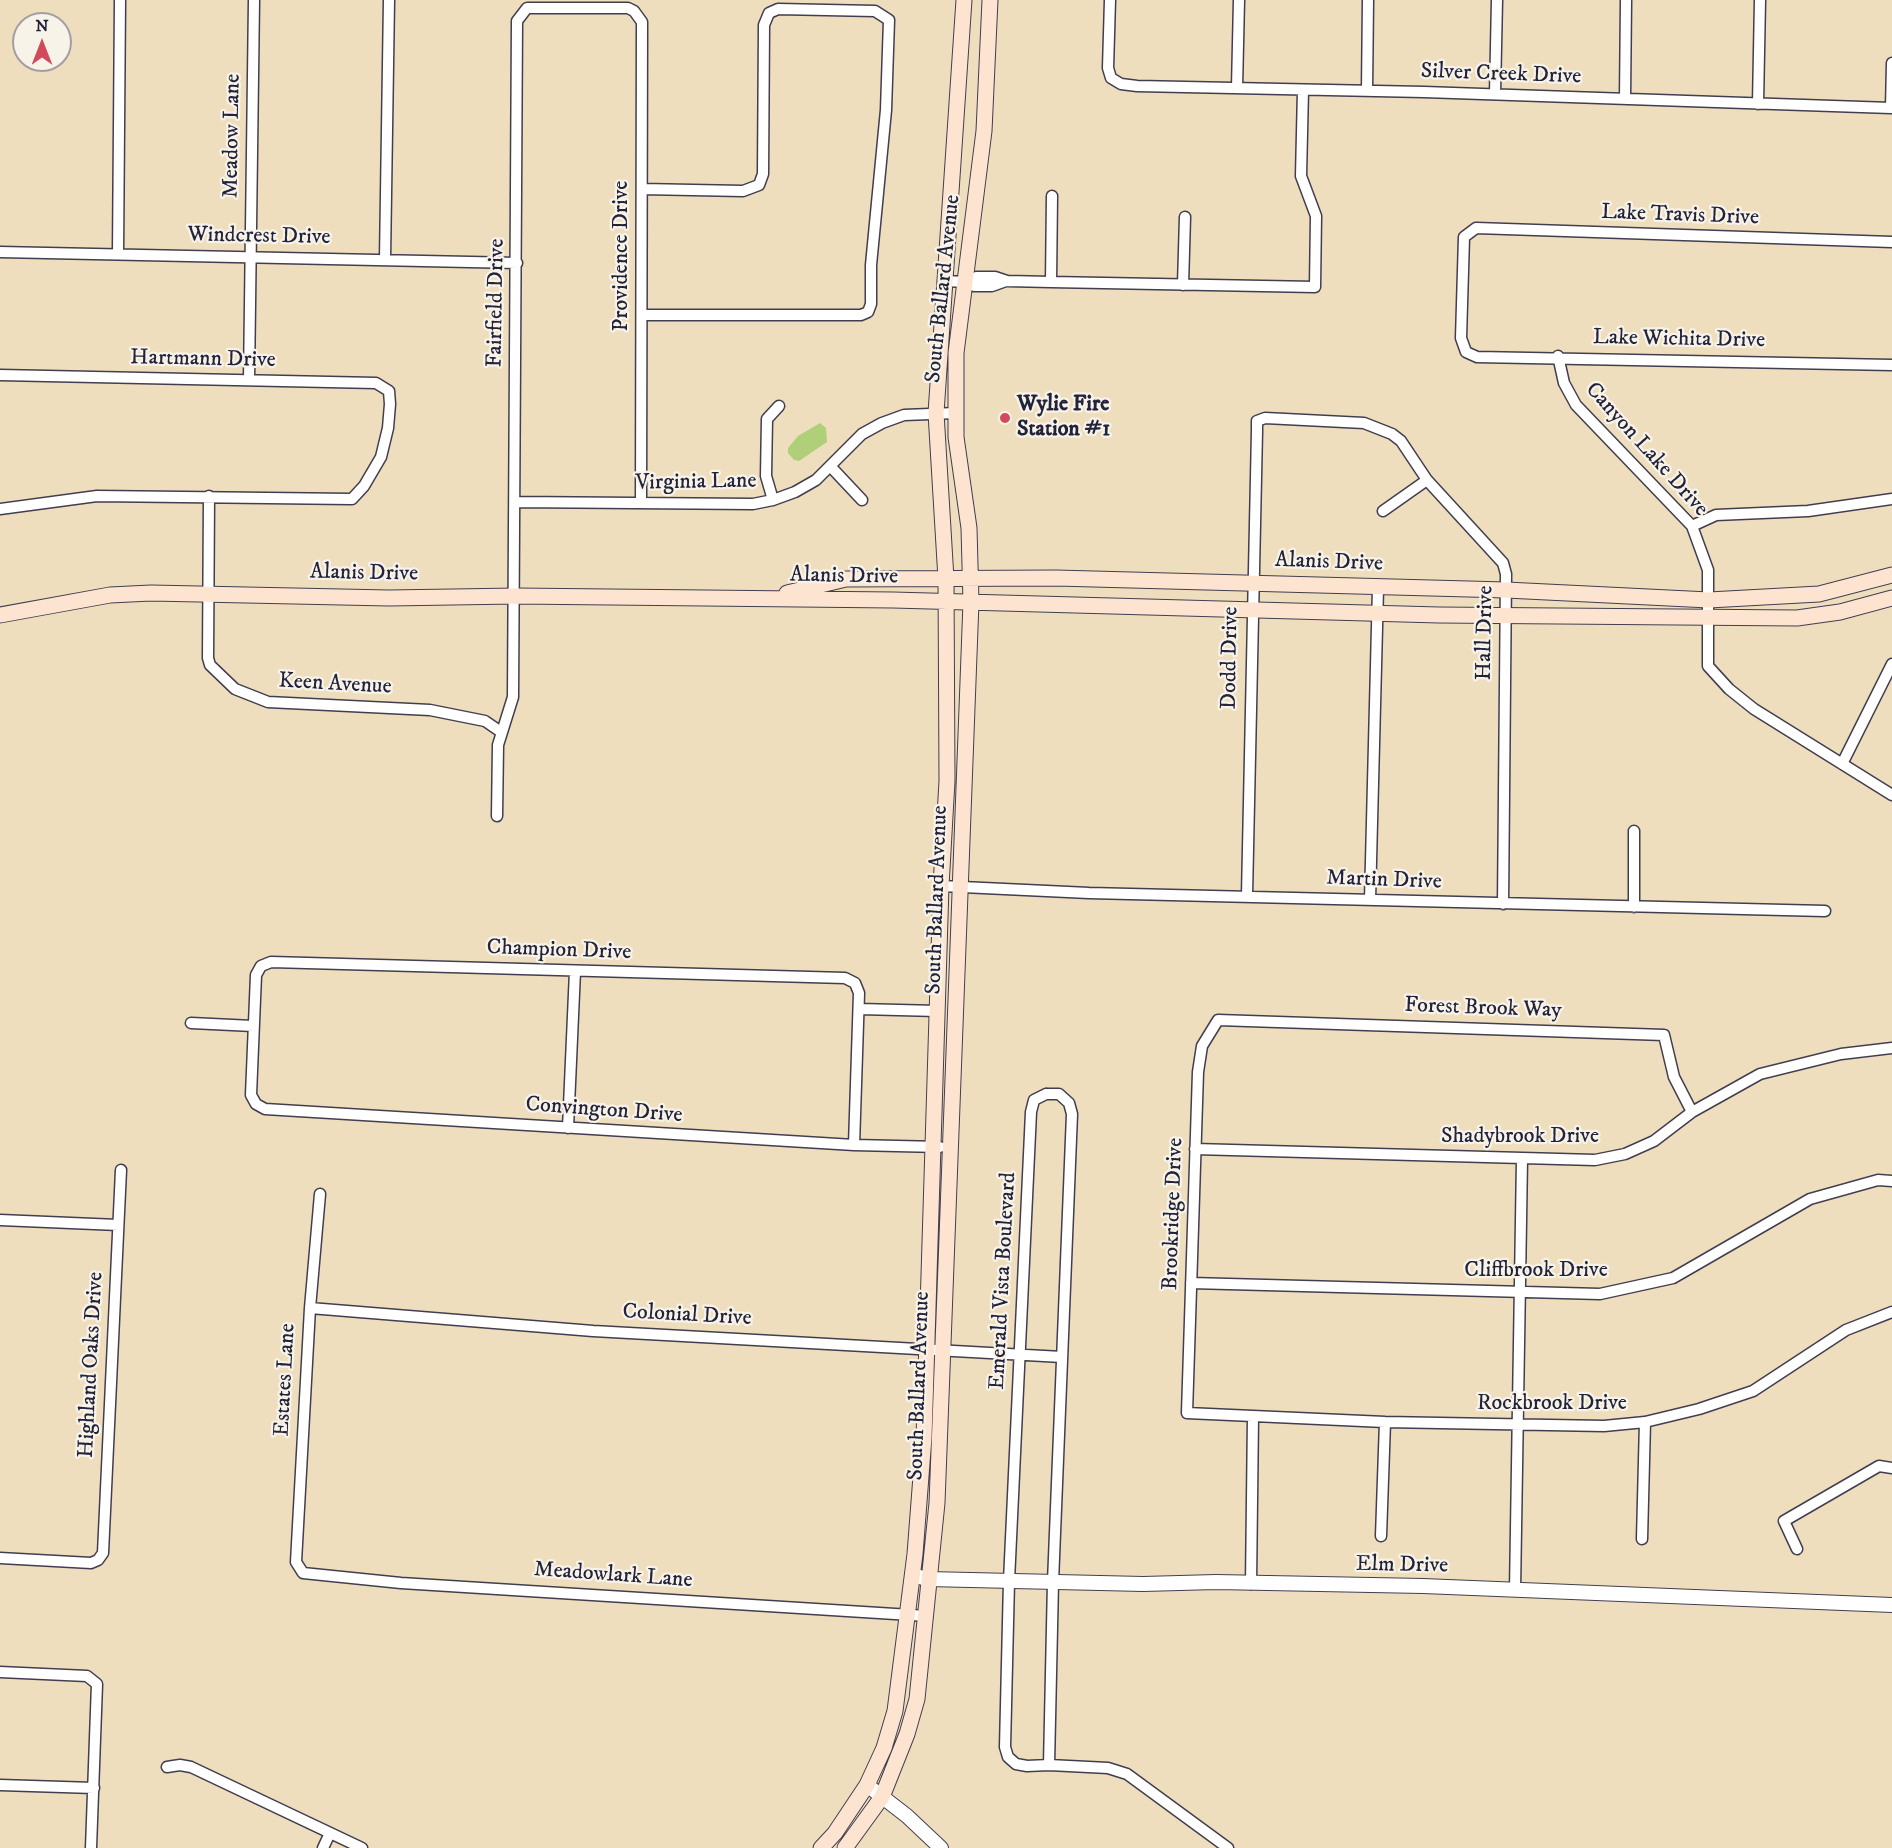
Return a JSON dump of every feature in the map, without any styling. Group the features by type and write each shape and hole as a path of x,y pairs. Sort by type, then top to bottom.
{"main road":[{"name":"South Ballard Avenue","path":"820,1848 835,1833 867,1785 884,1748 895,1712 912,1575 924,1437 941,886 947,781 946,579 936,412 964,0"},
{"name":"South Ballard Avenue","path":"845,1848 882,1797 907,1734 917,1698 931,1579 943,1421 971,602 969,528 956,438 956,353 984,131 990,0"},
{"name":"Alanis Drive","path":"765,599 846,579 971,578 1506,590 1709,600 1819,594 1892,574"},
{"name":"Alanis Drive","path":"0,615 110,595 210,594 388,598 516,596 971,602 1377,613 1797,618 1840,612 1892,598"}],"street":[{"path":"118,254 120,0"},
{"name":"Meadow Lane","path":"249,380 254,0"},
{"path":"385,259 389,0"},
{"name":"Silver Creek Drive","path":"1110,0 1108,68 1111,78 1121,84 1891,108"},
{"path":"1237,88 1239,0"},
{"path":"1367,91 1368,0"},
{"path":"1495,94 1497,0"},
{"path":"1625,99 1626,0"},
{"path":"1758,104 1760,0"},
{"name":"Fairfield Drive","path":"497,816 501,732 513,697 516,596 517,21 523,11 533,7 628,8 634,11"},
{"path":"642,189 743,191 759,185 763,174 764,25 770,13 778,9 875,11 889,20 886,110 871,265 871,304 868,312 861,315 642,315"},
{"name":"Providence Drive","path":"634,11 642,22 641,503"},
{"path":"1891,108 1892,63"},
{"path":"944,281 966,282 974,286 992,286 1007,281 1315,287 1316,216 1302,176 1303,90"},
{"path":"1051,282 1052,196"},
{"path":"1183,285 1185,217"},
{"name":"Lake Travis Drive","path":"1466,352 1461,338 1463,243 1468,232 1476,228 1892,242"},
{"name":"Windcrest Drive","path":"0,252 517,263"},
{"name":"Lake Wichita Drive","path":"1466,352 1477,357 1558,356 1892,365"},
{"name":"Canyon Lake Drive","path":"1558,356 1564,383 1576,405 1692,526 1706,557 1710,618 1708,666 1754,709 1892,795"},
{"name":"Hartmann Drive","path":"0,375 376,383 385,386 390,404 388,428 381,457 360,491 352,499 210,496"},
{"path":"773,500 766,476 767,419 779,406"},
{"name":"Virginia Lane","path":"516,502 753,504 773,500 795,492 816,480 862,434 882,423 903,415 956,413"},
{"name":"Hall Drive","path":"1257,421 1265,418 1364,423 1379,427 1401,441 1427,480 1503,563 1506,574 1503,904"},
{"name":"Dodd Drive","path":"1247,895 1257,421"},
{"path":"831,467 862,500"},
{"path":"1383,511 1427,480"},
{"path":"0,509 97,496 210,496"},
{"name":"Keen Avenue","path":"210,496 210,665 236,689 268,702 430,710 485,721 501,732"},
{"path":"1692,526 1716,515 1808,511 1892,499"},
{"path":"1370,900 1378,588"},
{"path":"1842,765 1892,664"},
{"path":"1634,831 1634,907"},
{"name":"Martin Drive","path":"941,886 1089,893 1247,895 1503,904 1825,911"},
{"name":"Champion Drive","path":"253,1026 256,975 261,966 271,962 845,978 855,983 860,993 859,1009"},
{"path":"568,1128 575,970"},
{"path":"854,1145 859,1009 938,1011"},
{"name":"Forest Brook Way","path":"1218,1020 1664,1035 1674,1077 1692,1112"},
{"name":"Brookridge Drive","path":"1187,1413 1198,1072 1202,1046 1218,1020"},
{"path":"191,1023 253,1026"},
{"name":"Convington Drive","path":"253,1026 251,1095 256,1104 265,1109 854,1145 952,1147"},
{"name":"Shadybrook Drive","path":"1195,1149 1595,1160 1625,1154 1654,1141 1692,1112 1760,1074 1841,1054 1892,1048"},
{"name":"Emerald Vista Boulevard","path":"1046,1094 1059,1094 1069,1103 1072,1114 1062,1357 1053,1582 1049,1765 1016,1764 1008,1757 1005,1747 1009,1581 1031,1112 1034,1100 1046,1094"},
{"path":"1515,1590 1518,1292 1522,1159"},
{"name":"Highland Oaks Drive","path":"0,1558 83,1563 98,1560 104,1544 121,1170"},
{"name":"Cliffbrook Drive","path":"1191,1283 1600,1294 1673,1278 1810,1199 1878,1180 1892,1181"},
{"name":"Estates Lane","path":"298,1569 296,1562 310,1308 320,1194"},
{"path":"0,1220 118,1225"},
{"name":"Colonial Drive","path":"310,1308 593,1331 1062,1357"},
{"name":"Rockbrook Drive","path":"1187,1413 1385,1422 1604,1426 1645,1422 1699,1409 1754,1390 1846,1330 1892,1312"},
{"path":"1251,1584 1253,1416"},
{"path":"1381,1536 1385,1422"},
{"path":"1642,1539 1645,1422"},
{"path":"1797,1549 1784,1521 1879,1466 1892,1468"},
{"name":"Meadowlark Lane","path":"298,1569 303,1573 401,1583 927,1616"},
{"name":"Elm Drive","path":"912,1575 931,1579 1009,1581 1515,1590 1892,1605"},
{"path":"0,1672 87,1676 94,1681 98,1696 91,1848"},
{"path":"167,1767 180,1765 190,1767 362,1848"},
{"path":"1049,1765 1108,1768 1127,1774 1228,1848"},
{"path":"0,1785 94,1788"},
{"path":"867,1785 907,1815 941,1848"},
{"path":"323,1848 330,1833"}],"green space":[{"path":"820,423 826,428 827,442 799,461 794,460 788,453 788,448 798,436"}],"place":[{"name":"Wylie Fire Station #1","path":"1005,418"}]}
